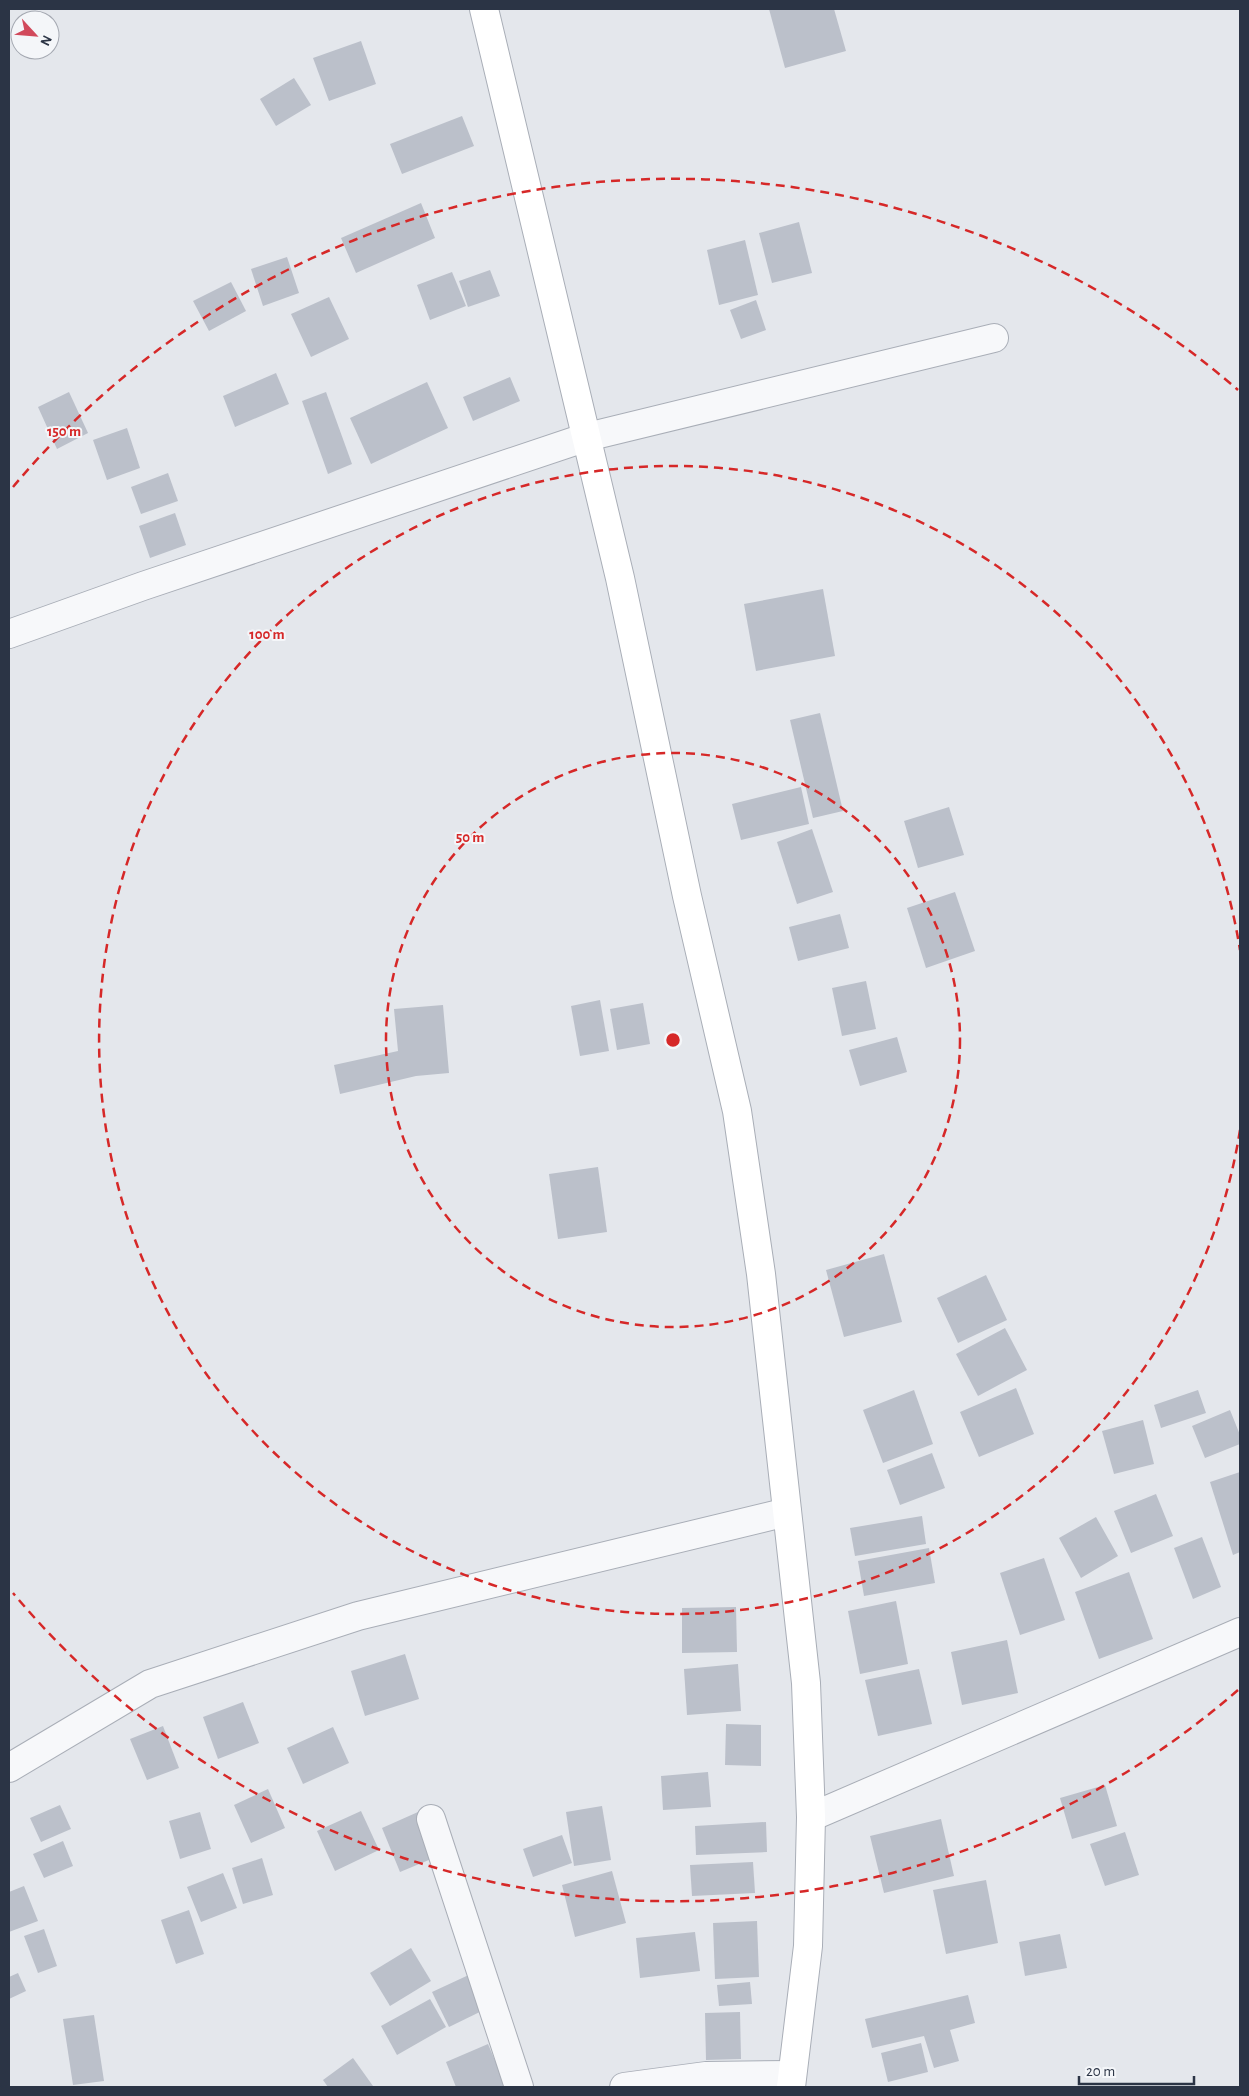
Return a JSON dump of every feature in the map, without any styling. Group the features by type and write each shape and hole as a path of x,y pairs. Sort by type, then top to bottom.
{"main road":[{"path":"484,9 620,578 687,896 737,1110 761,1274 806,1683 811,1817 808,1946 791,2081"}],"street":[{"path":"9,634 143,586 587,437 994,338"},
{"path":"9,1768 150,1684 358,1616 788,1512"},
{"path":"811,1817 1240,1632"},
{"path":"431,1819 519,2087"},
{"path":"624,2087 706,2076 791,2081"}],"building":[{"path":"769,9 834,9 846,51 785,68"},
{"path":"361,41 376,84 329,101 313,58"},
{"path":"294,78 311,105 276,126 260,99"},
{"path":"462,116 474,146 402,174 390,144"},
{"path":"421,203 435,238 356,273 341,238"},
{"path":"799,222 812,273 772,283 759,233"},
{"path":"745,240 758,295 719,305 707,250"},
{"path":"287,257 299,293 263,306 251,269"},
{"path":"490,270 500,296 468,307 459,281"},
{"path":"452,272 466,306 430,320 417,285"},
{"path":"231,282 246,311 209,331 193,301"},
{"path":"329,297 349,339 311,357 291,314"},
{"path":"756,300 766,330 741,339 730,310"},
{"path":"276,373 289,404 235,427 223,396"},
{"path":"510,377 520,401 473,421 463,397"},
{"path":"427,382 448,428 371,464 350,418"},
{"path":"69,392 88,433 57,449 38,407"},
{"path":"326,392 352,464 328,474 302,401"},
{"path":"127,428 140,468 107,480 93,440"},
{"path":"168,473 178,501 141,514 131,487"},
{"path":"175,513 186,545 150,558 139,526"},
{"path":"823,589 835,656 756,671 744,604"},
{"path":"820,713 843,811 813,818 790,720"},
{"path":"801,787 809,824 741,840 732,804"},
{"path":"949,807 964,855 918,868 904,821"},
{"path":"812,829 833,892 797,904 777,842"},
{"path":"955,892 975,951 926,968 907,908"},
{"path":"840,914 849,948 798,961 789,927"},
{"path":"866,981 876,1029 842,1036 832,988"},
{"path":"600,1000 609,1051 580,1056 571,1006"},
{"path":"643,1003 650,1044 617,1050 610,1009"},
{"path":"443,1005 449,1073 416,1076 340,1094 334,1065 398,1051 394,1009"},
{"path":"897,1037 907,1072 860,1086 849,1050"},
{"path":"598,1167 607,1232 558,1239 549,1174"},
{"path":"884,1254 902,1322 844,1337 826,1270"},
{"path":"986,1275 1007,1320 958,1343 937,1298"},
{"path":"1005,1328 1027,1370 978,1396 956,1354"},
{"path":"1016,1388 1034,1434 979,1457 960,1412"},
{"path":"914,1390 933,1444 883,1463 863,1410"},
{"path":"1198,1390 1206,1413 1161,1428 1154,1405"},
{"path":"1230,1410 1240,1435 1240,1444 1205,1458 1192,1426"},
{"path":"1143,1420 1154,1464 1114,1474 1102,1431"},
{"path":"932,1453 945,1488 900,1505 887,1470"},
{"path":"1240,1472 1240,1552 1233,1555 1210,1482"},
{"path":"1156,1494 1173,1536 1131,1553 1114,1511"},
{"path":"922,1516 926,1544 855,1556 850,1528"},
{"path":"1096,1517 1118,1556 1081,1578 1059,1538"},
{"path":"1202,1537 1221,1587 1193,1599 1174,1548"},
{"path":"929,1548 935,1583 864,1596 858,1561"},
{"path":"1044,1558 1065,1620 1020,1635 1000,1573"},
{"path":"1129,1572 1153,1639 1099,1659 1075,1592"},
{"path":"896,1601 908,1664 860,1674 848,1611"},
{"path":"736,1607 737,1652 682,1653 682,1608"},
{"path":"1007,1640 1018,1693 962,1705 951,1652"},
{"path":"405,1654 419,1699 365,1716 351,1671"},
{"path":"738,1664 741,1711 687,1715 684,1669"},
{"path":"919,1669 932,1724 878,1736 865,1680"},
{"path":"243,1702 259,1743 218,1759 203,1717"},
{"path":"726,1724 761,1725 761,1766 725,1765"},
{"path":"163,1726 179,1768 147,1780 130,1739"},
{"path":"333,1727 349,1763 303,1784 287,1748"},
{"path":"708,1772 711,1807 663,1810 661,1776"},
{"path":"1105,1785 1117,1826 1072,1839 1060,1798"},
{"path":"268,1789 285,1828 251,1843 234,1805"},
{"path":"60,1805 71,1829 41,1842 30,1818"},
{"path":"602,1806 611,1860 574,1866 566,1812"},
{"path":"361,1811 379,1850 335,1871 317,1831"},
{"path":"200,1812 211,1849 180,1859 169,1821"},
{"path":"418,1812 436,1857 400,1872 382,1828"},
{"path":"941,1819 954,1876 884,1893 870,1836"},
{"path":"766,1822 767,1852 696,1855 695,1826"},
{"path":"1125,1832 1139,1875 1105,1886 1090,1844"},
{"path":"562,1835 572,1863 533,1877 523,1849"},
{"path":"63,1841 73,1866 44,1878 33,1854"},
{"path":"262,1858 273,1895 243,1904 232,1868"},
{"path":"753,1862 755,1893 692,1896 690,1865"},
{"path":"612,1871 626,1923 575,1937 562,1885"},
{"path":"223,1873 237,1908 201,1922 187,1887"},
{"path":"986,1880 998,1943 946,1954 933,1890"},
{"path":"24,1886 38,1921 9,1932 9,1892"},
{"path":"189,1910 204,1954 176,1964 161,1920"},
{"path":"757,1921 759,1977 715,1979 713,1923"},
{"path":"44,1929 57,1966 38,1973 24,1936"},
{"path":"695,1932 700,1971 640,1978 636,1938"},
{"path":"1060,1934 1067,1968 1025,1976 1019,1942"},
{"path":"411,1948 431,1981 390,2006 370,1973"},
{"path":"18,1973 26,1991 9,1999 9,1977"},
{"path":"473,1973 490,2007 449,2027 432,1992"},
{"path":"750,1982 752,2004 719,2006 717,1985"},
{"path":"968,1995 975,2023 950,2030 959,2061 934,2068 924,2036 872,2048 865,2019"},
{"path":"430,1999 446,2027 397,2055 381,2026"},
{"path":"740,2012 741,2059 706,2060 705,2013"},
{"path":"94,2015 104,2081 73,2085 63,2019"},
{"path":"921,2043 928,2072 888,2082 881,2053"},
{"path":"488,2044 506,2087 456,2087 446,2062"},
{"path":"353,2058 373,2086 328,2087 323,2080"}]}
